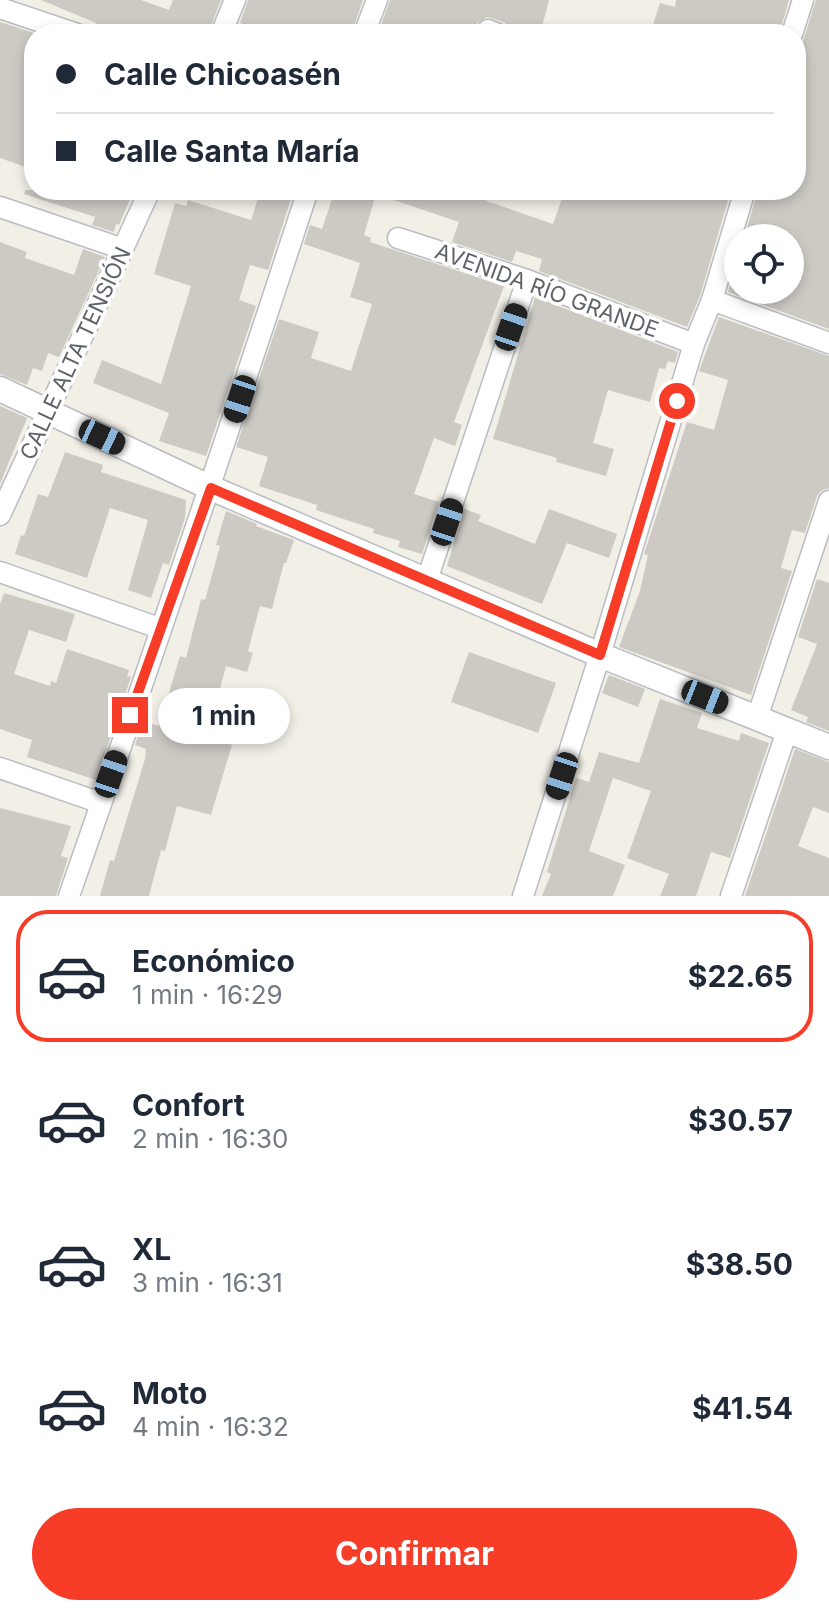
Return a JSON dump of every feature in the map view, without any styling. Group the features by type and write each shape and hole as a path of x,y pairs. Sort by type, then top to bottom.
{"street":[{"path":"225,24 235,0"},
{"path":"368,24 377,0"},
{"path":"795,24 803,0"},
{"path":"0,8 47,24"},
{"name":"CALLE ALTA TENSIÓN","path":"0,515 145,200"},
{"path":"69,896 159,628 211,488 305,200"},
{"path":"523,896 694,344 712,300 742,200"},
{"path":"0,207 123,249"},
{"name":"AVENIDA RÍO GRANDE","path":"398,238 527,280 694,344"},
{"path":"427,580 527,280"},
{"path":"712,300 829,343"},
{"path":"0,389 211,488 600,655 829,747"},
{"path":"757,718 829,501"},
{"path":"0,572 159,628"},
{"path":"731,896 787,731"},
{"path":"0,768 101,803"}],"building":[{"path":"41,0 141,0 169,10 173,0 221,0 212,24 96,23"},
{"path":"248,0 363,0 355,24 240,23"},
{"path":"390,0 549,0 543,24 506,24 487,17 476,24 382,24"},
{"path":"676,0 789,0 782,24 653,24 660,3 675,7"},
{"path":"816,0 829,0 829,329 761,304 804,304 804,224 748,224 755,200 806,200 806,32"},
{"path":"0,22 24,30 24,166 0,158"},
{"path":"43,200 130,200 114,232 92,225 95,217"},
{"path":"188,200 251,220 257,200 291,200 268,270 250,265 239,300 256,306 206,456 159,441 169,413 93,383 102,360 161,384 191,286 154,274 175,203 186,206"},
{"path":"332,200 374,200 364,235 371,238 370,242 504,286 454,422 462,425 455,446 434,438 414,494 439,502 422,554 398,547 400,541 373,533 374,529 316,510 317,505 259,486 268,457 236,447 279,319 319,332 311,358 351,371 372,304 350,297 360,263 304,244 310,225 322,229"},
{"path":"394,200 484,200 553,224 561,200 728,200 700,296 687,327 539,271 542,259 516,251 512,262 452,242 459,222"},
{"path":"0,242 27,252 25,258 74,275 83,249 105,257 59,357 48,353 42,371 33,368 27,385 0,374"},
{"path":"535,297 678,352 675,363 668,361 665,369 659,368 650,402 608,390 593,443 614,449 606,476 493,439"},
{"path":"719,317 829,356 829,488 817,496 805,533 792,530 781,568 792,571 751,695 619,647 640,591 648,555 644,554 687,422 714,430 728,380 699,371"},
{"path":"0,406 27,418 0,484"},
{"path":"65,452 103,465 101,472 186,500 185,518 169,565 163,563 151,598 128,590 148,520 110,508 87,578 15,554 38,494 48,497"},
{"path":"464,509 481,515 478,521 535,544 549,509 617,534 609,558 567,543 542,604 447,566"},
{"path":"226,511 294,540 284,563 272,609 260,606 248,651 253,653 247,672 226,666 216,703 221,704 212,739 232,745 211,815 177,806 149,896 100,896 145,759 146,749 135,745 143,721 159,726 180,656 186,658 201,599 205,600 220,546 216,545"},
{"path":"817,579 829,583 829,731 806,722 808,717 791,710 817,644 798,637"},
{"path":"4,593 75,614 66,642 29,630 14,674 50,686 51,681 56,683 67,649 129,670 127,676 131,677 96,780 27,757 32,740 0,729 0,604"},
{"path":"469,652 556,683 538,733 451,702"},
{"path":"609,675 645,689 638,707 602,693"},
{"path":"660,699 702,713 697,728 739,741 741,733 769,743 730,858 711,852 696,896 660,896 669,874 627,858 651,791 613,778 589,851 625,865 613,896 542,896 551,874 547,872 576,778 589,782 599,752 639,763"},
{"path":"795,749 829,762 829,813 813,807 798,846 829,858 829,896 745,896"},
{"path":"0,808 71,826 61,856 68,858 56,896 0,896"}],"route":[{"path":"130,715 211,488 600,655 677,401"}]}
